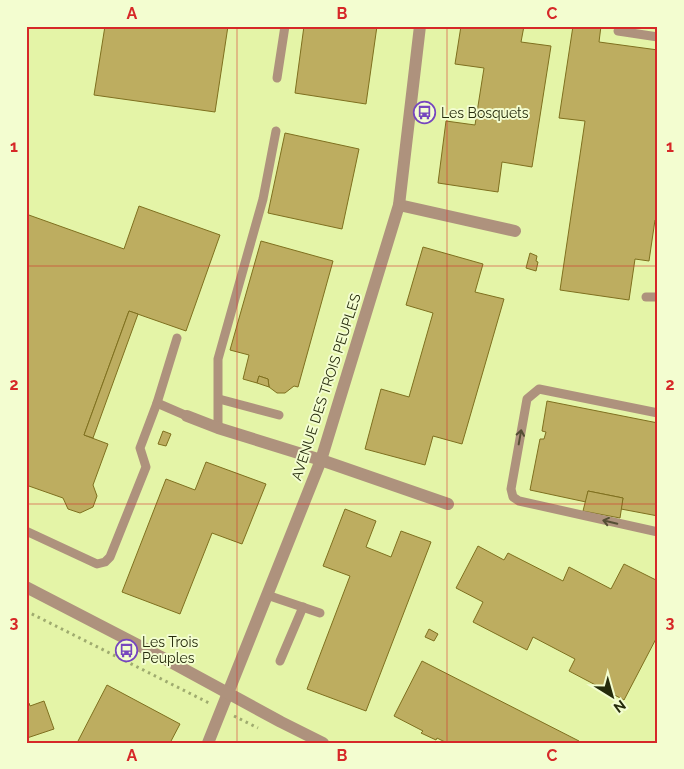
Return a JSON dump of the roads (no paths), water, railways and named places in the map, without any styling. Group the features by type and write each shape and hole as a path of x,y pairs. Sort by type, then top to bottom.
{"street":[{"name":"AVENUE DES TROIS PEUPLES","path":"208,743 321,460 399,206 420,26"},
{"path":"399,206 515,232"},
{"path":"187,416 448,504"},
{"path":"26,587 323,743"}],"lane":[{"path":"277,78 285,26"},
{"path":"618,32 658,37"},
{"path":"218,428 218,359 263,200 276,130"},
{"path":"646,296 658,297"},
{"path":"26,531 97,564 105,562 110,557 146,467 146,461 140,448 157,403 177,338"},
{"path":"658,413 539,389 527,399 511,489 513,497 519,501 658,532"},
{"path":"219,399 279,415"},
{"path":"157,403 187,416"},
{"path":"267,595 320,613"},
{"path":"280,661 303,607"}],"place":[{"name":"Les Bosquets","path":"425,113"},
{"name":"Les Trois Peuples","path":"126,650"}]}
